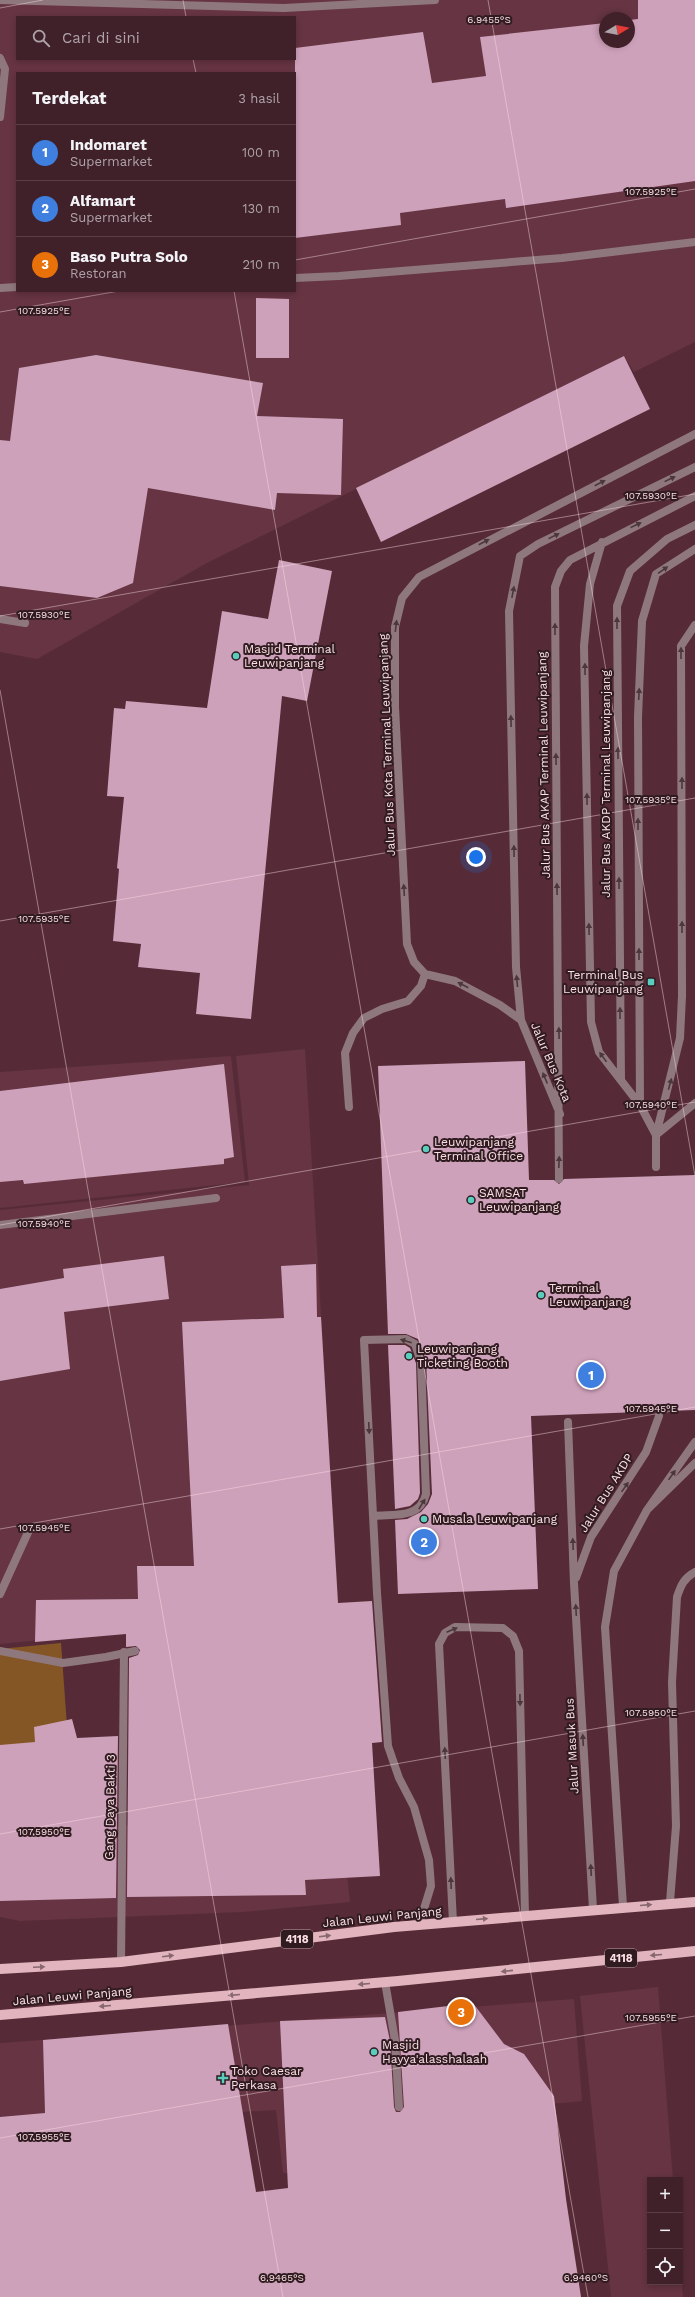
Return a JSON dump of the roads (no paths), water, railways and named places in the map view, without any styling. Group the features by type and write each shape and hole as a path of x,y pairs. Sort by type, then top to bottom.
{"main road":[{"name":"Jalan Leuwi Panjang","path":"0,1969 121,1962 419,1925 670,1902 695,1902"},
{"name":"Jalan Leuwi Panjang","path":"0,2015 385,1982 695,1951"}],"street":[{"path":"0,0 284,8 435,0"},
{"path":"0,58 5,69 0,118"},
{"path":"296,278 339,276 562,258 695,242"},
{"path":"0,288 16,287"},
{"name":"Jalur Bus Kota Terminal Leuwipanjang","path":"425,974 414,962 407,944 395,707 395,627 402,598 419,577 522,522 695,434"},
{"path":"521,1020 516,967 509,611 520,556 538,544 695,467"},
{"name":"Jalur Bus AKAP Terminal Leuwipanjang","path":"559,1179 560,1114 555,587 561,571 570,560 602,542 695,496"},
{"name":"Jalur Bus AKDP Terminal Leuwipanjang","path":"621,1080 617,606 630,572 667,539 695,524"},
{"name":"Jalur Bus AKDP Terminal Leuwipanjang","path":"602,542 590,584 584,646 591,1022 599,1052 640,1105 656,1136"},
{"name":"Jalur Bus AKDP Terminal Leuwipanjang","path":"640,1105 638,717 642,620 656,574 695,549"},
{"path":"0,619 26,623"},
{"name":"Jalur Bus AKDP Terminal Leuwipanjang","path":"656,1166 656,1136 680,1038 682,996 681,646 695,625"},
{"path":"349,1108 346,1053 353,1032 364,1018 382,1009 408,1001 421,986 425,974 455,981 500,1005 521,1020"},
{"name":"Jalur Bus Kota","path":"521,1020 560,1114"},
{"path":"656,1136 695,1103"},
{"path":"0,1225 216,1198"},
{"path":"374,1516 416,1512 424,1504 426,1494 421,1362 414,1344 406,1339 364,1340 374,1516 388,1746 399,1778 414,1807 429,1860 431,1886 419,1925"},
{"name":"Jalur Bus AKDP","path":"574,1583 591,1537 646,1452 659,1416"},
{"name":"Jalur Masuk Bus","path":"568,1422 574,1583 593,1909"},
{"path":"623,1906 605,1627 614,1571 647,1510 695,1442"},
{"path":"647,1510 695,1464"},
{"path":"0,1594 30,1528"},
{"path":"670,1902 676,1826 672,1682 677,1597 681,1585 687,1576 695,1572"},
{"path":"453,1922 439,1644 445,1633 455,1627 503,1628 514,1636 519,1651 525,1915"},
{"path":"0,1651 63,1662 106,1657 124,1652 135,1651"},
{"name":"Gang Daya Bakti 3","path":"121,1962 124,1652"},
{"path":"385,1982 395,2040 399,2107"}],"place":[{"name":"Masjid Terminal Leuwipanjang","path":"236,656"},
{"name":"Terminal Bus Leuwipanjang","path":"651,982"},
{"name":"Leuwipanjang Terminal Office","path":"426,1149"},
{"name":"SAMSAT Leuwipanjang","path":"471,1200"},
{"name":"Terminal Leuwipanjang","path":"541,1295"},
{"name":"Leuwipanjang Ticketing Booth","path":"409,1356"},
{"name":"Indomaret","path":"591,1375"},
{"name":"Musala Leuwipanjang","path":"424,1519"},
{"name":"Alfamart","path":"424,1542"},
{"name":"Baso Putra Solo","path":"461,2012"},
{"name":"Masjid Hayya'alasshalaah","path":"374,2052"},
{"name":"Toko Caesar Perkasa","path":"223,2078"}]}
